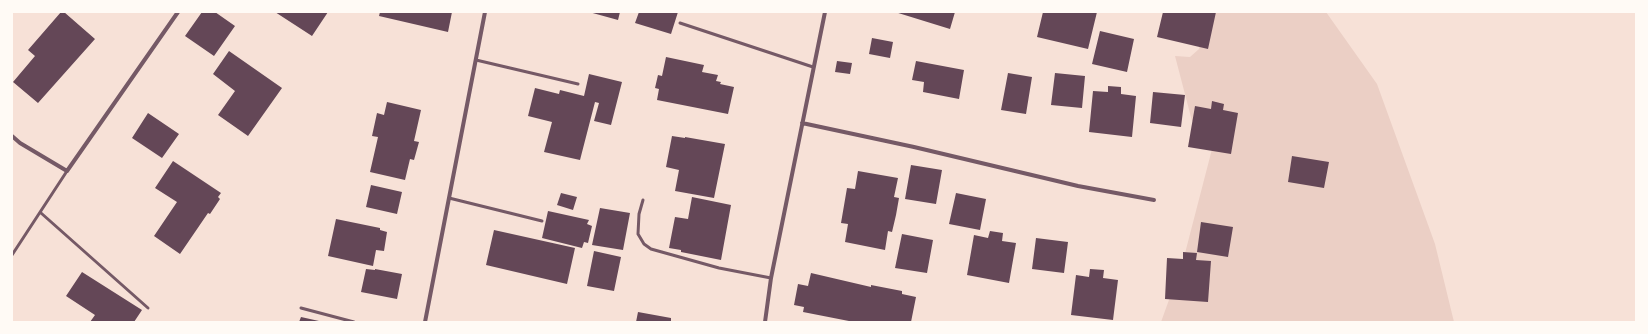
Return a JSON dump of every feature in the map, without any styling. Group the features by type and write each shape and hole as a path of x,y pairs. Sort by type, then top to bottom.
{"street":[{"path":"12,136 67,171 178,12"},
{"path":"425,322 485,12"},
{"path":"765,322 771,278 825,12"},
{"path":"802,123 907,145 1078,186 1154,200"}],"lane":[{"path":"680,23 813,67"},
{"path":"476,60 578,84"},
{"path":"12,255 41,213 67,171"},
{"path":"449,198 542,221"},
{"path":"643,200 639,214 638,234 644,244 651,249 719,268 771,278"},
{"path":"41,213 148,308"},
{"path":"301,308 354,322"}],"shaded area":[{"path":"1204,12 1326,12 1377,84 1435,244 1454,322 1161,322 1183,261 1218,126 1192,121 1175,56 1190,57 1199,49"}],"building":[{"path":"61,12 64,12 95,39 38,103 13,82 35,56 28,50"},
{"path":"202,12 215,12 235,26 214,56 185,36"},
{"path":"275,12 328,12 312,36"},
{"path":"380,12 452,12 448,32 379,16"},
{"path":"589,12 620,12 618,20"},
{"path":"639,12 678,12 671,34 635,23"},
{"path":"895,12 955,12 950,29"},
{"path":"1043,12 1097,12 1088,49 1037,37"},
{"path":"1163,12 1216,12 1208,49 1157,37"},
{"path":"1100,31 1134,39 1127,72 1092,64"},
{"path":"872,38 893,42 890,58 869,54"},
{"path":"229,51 282,88 248,136 218,115 235,91 213,74"},
{"path":"666,57 704,65 702,72 718,75 716,81 721,82 720,84 734,87 728,114 657,100 659,89 655,88 658,75 662,76"},
{"path":"837,61 852,63 850,74 835,72"},
{"path":"916,61 964,70 959,99 923,92 924,82 912,80"},
{"path":"1008,73 1032,77 1026,114 1001,110"},
{"path":"1055,73 1085,76 1082,108 1051,105"},
{"path":"589,74 622,82 611,125 594,121 599,103 595,102 580,160 544,152 552,122 528,116 535,88 559,94 560,90 584,96"},
{"path":"1108,86 1121,87 1121,94 1136,96 1132,137 1089,132 1093,91 1108,92"},
{"path":"1153,92 1185,95 1181,127 1150,123"},
{"path":"1212,101 1224,104 1223,110 1238,113 1231,154 1188,147 1195,106 1211,109"},
{"path":"387,102 421,110 414,141 419,142 414,160 410,159 405,180 370,172 378,137 372,136 377,113 384,115"},
{"path":"148,113 179,134 162,158 132,138"},
{"path":"672,136 725,144 714,198 675,191 679,170 666,167"},
{"path":"1292,156 1329,162 1324,188 1288,182"},
{"path":"173,161 221,193 218,197 220,199 210,214 208,213 180,254 154,236 177,202 155,188"},
{"path":"911,165 942,170 936,204 905,199"},
{"path":"858,171 898,178 894,197 899,198 896,215 892,232 888,231 885,250 845,242 848,224 841,223 847,188 855,189"},
{"path":"371,185 402,192 397,214 366,207"},
{"path":"561,193 577,197 573,210 557,205"},
{"path":"956,193 986,199 980,230 949,224"},
{"path":"692,197 731,205 721,260 669,248 675,217 688,219"},
{"path":"600,208 630,213 623,250 592,245"},
{"path":"548,211 589,220 587,224 592,226 588,243 584,242 582,248 542,238"},
{"path":"336,219 380,228 380,230 387,232 384,251 376,250 373,266 328,256"},
{"path":"1201,222 1233,227 1228,257 1197,252"},
{"path":"494,230 575,248 567,284 486,265"},
{"path":"990,231 1003,233 1002,241 1016,243 1009,283 967,275 974,235 988,238"},
{"path":"902,234 933,240 927,273 895,268"},
{"path":"1036,238 1068,242 1064,273 1032,269"},
{"path":"594,251 621,257 614,291 587,286"},
{"path":"1183,252 1197,253 1196,260 1211,261 1208,302 1165,299 1167,258 1183,259"},
{"path":"366,269 375,269 402,274 397,299 361,292"},
{"path":"1090,269 1104,270 1103,278 1118,280 1113,320 1071,315 1076,275 1089,277"},
{"path":"82,272 142,310 134,322 90,322 95,315 66,296"},
{"path":"811,273 871,287 871,285 902,291 902,294 916,297 911,322 854,322 803,312 804,307 794,305 798,284 808,286"},
{"path":"638,312 671,318 671,322 636,322"},
{"path":"301,317 319,321 319,322 299,322"}]}
